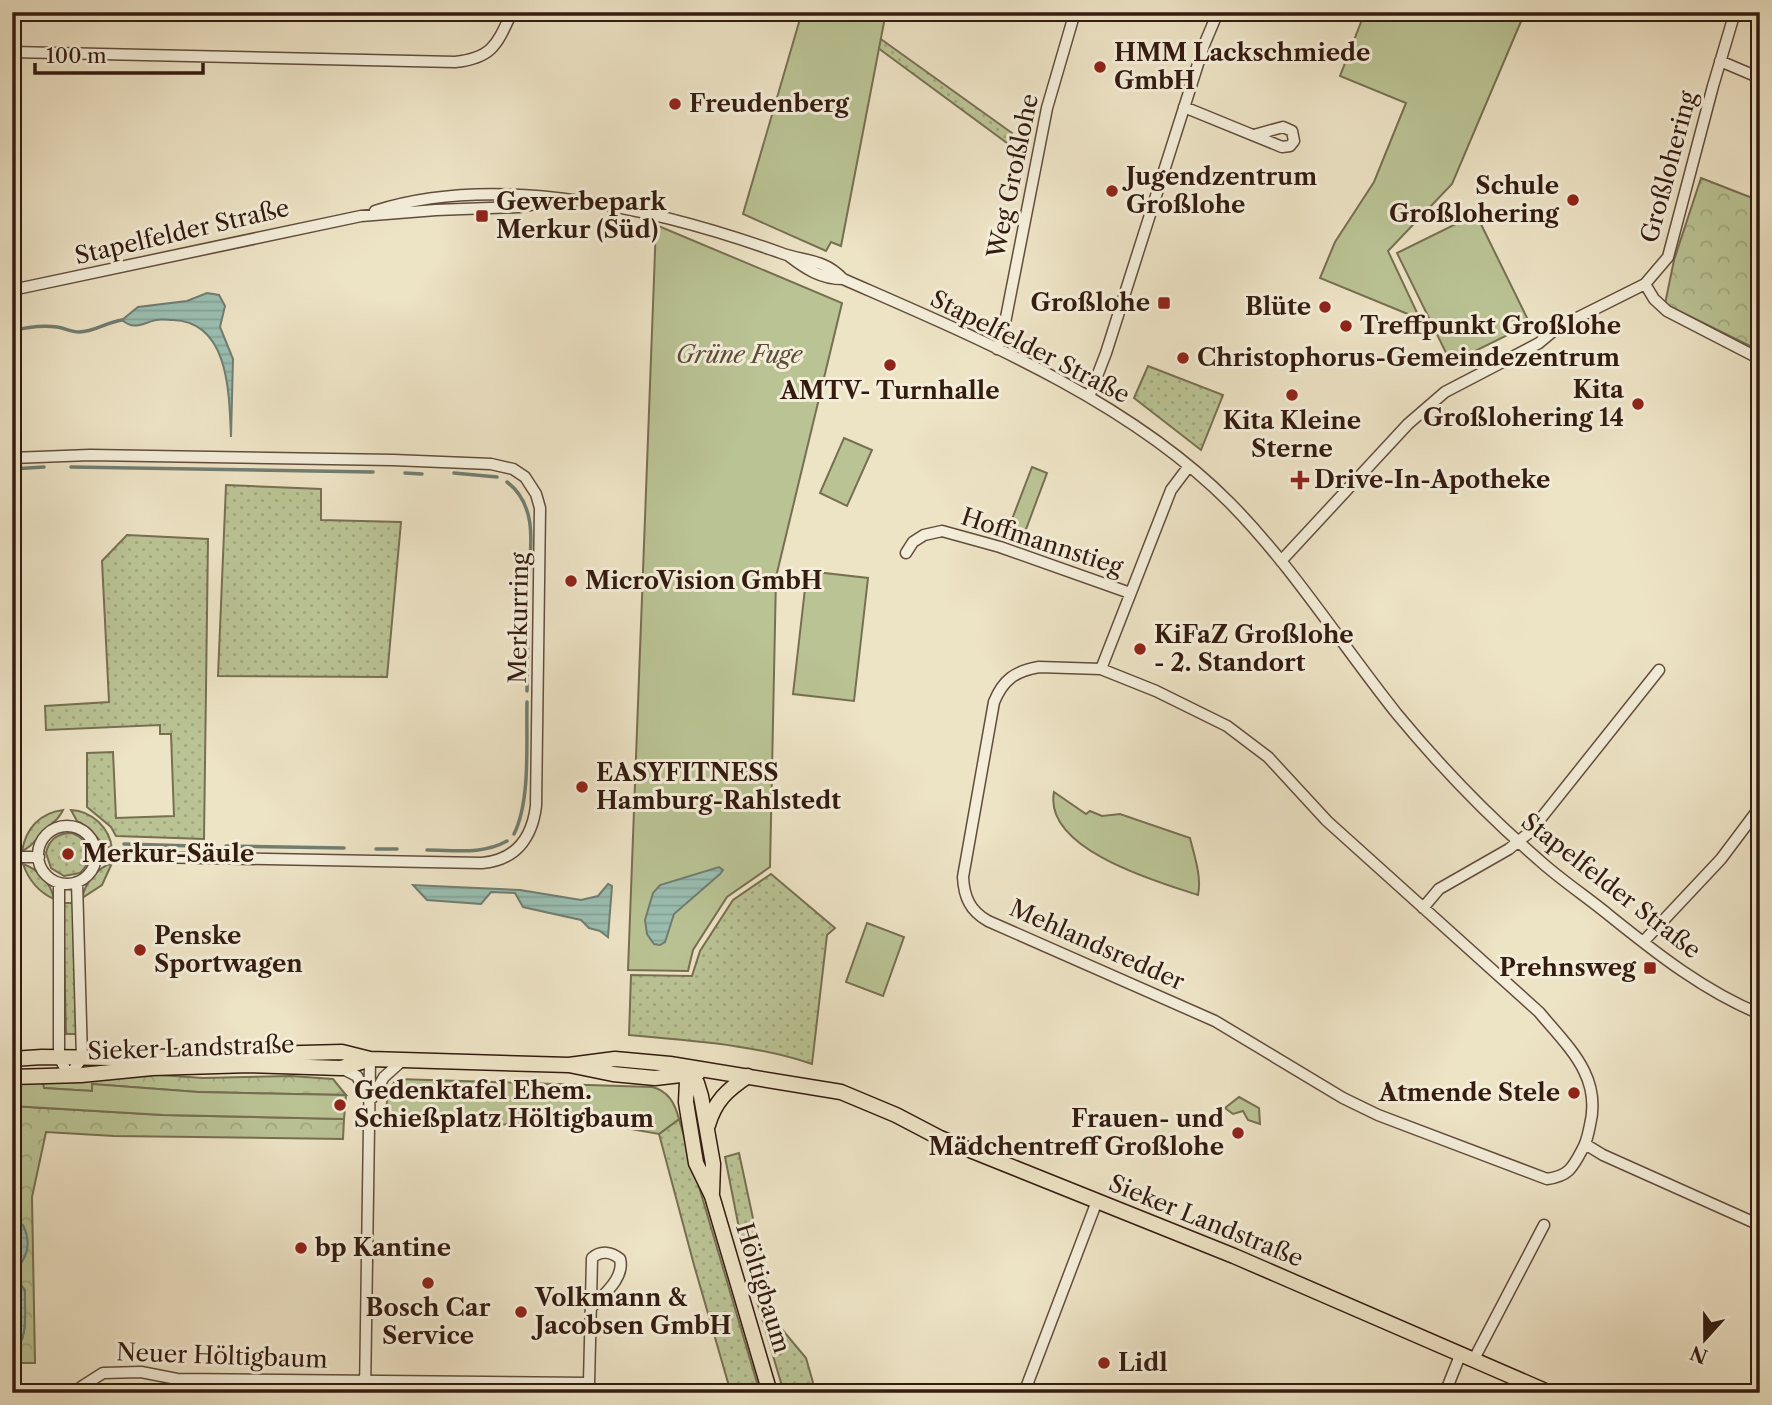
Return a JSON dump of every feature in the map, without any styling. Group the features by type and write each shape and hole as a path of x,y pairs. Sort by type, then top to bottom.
{"main road":[{"name":"Sieker Landstraße","path":"12,1059 342,1052 369,1059 569,1065 615,1059 670,1064 841,1092 940,1138 1234,1256 1550,1393"},
{"name":"Sieker Landstraße","path":"12,1077 237,1065 341,1068 369,1059"},
{"name":"Sieker Landstraße","path":"670,1064 690,1075"},
{"name":"Sieker Landstraße","path":"569,1065 613,1074 655,1078 720,1073"},
{"path":"686,1102 690,1075 697,1083 701,1096 706,1129"},
{"path":"706,1129 714,1106 720,1098 748,1076"},
{"name":"Sieker Landstraße","path":"655,1078 677,1089 686,1102"},
{"name":"Höltigbaum","path":"686,1102 696,1163 712,1196 770,1393"},
{"name":"Höltigbaum","path":"706,1129 713,1164 712,1196"}],"street":[{"path":"12,52 455,62 471,60 491,50 512,12"},
{"name":"Weg Großlohe","path":"997,349 1002,338 1047,108 1075,12"},
{"path":"1089,397 1107,354 1204,45 1218,12"},
{"name":"Großlohering","path":"1281,561 1408,424 1445,392 1539,344 1557,328 1645,284 1668,257 1735,12"},
{"path":"1720,61 1760,78"},
{"path":"1184,107 1254,135"},
{"name":"Stapelfelder Straße","path":"12,290 361,216 401,203 457,195 557,200 609,206 667,218 789,256 807,270 829,279 843,279 997,349 1089,397 1189,466 1229,502 1281,561 1399,716 1444,767 1519,842 1643,942 1714,991 1760,1014"},
{"name":"Stapelfelder Straße","path":"361,216 436,209 519,207 557,200"},
{"path":"1645,284 1654,299 1667,311 1760,359"},
{"name":"Merkurring","path":"12,458 90,455 491,464 513,469 525,477 536,494 540,508 536,806 531,830 515,852 497,861 482,863 96,856"},
{"name":"Hoffmannstieg","path":"1101,669 1171,490 1189,466"},
{"name":"Hoffmannstieg","path":"906,552 924,535 942,531 1000,547 1130,593"},
{"name":"Mehlandsredder","path":"1026,669 1101,669 1156,691 1227,726 1253,744 1327,821 1423,908 1539,1012 1585,1070 1594,1100 1586,1144 1573,1167 1562,1177 1547,1179 1378,1115 1343,1098 1215,1021 988,921 975,912 966,898 963,877 988,734 999,691 1014,674 1026,669"},
{"path":"1423,908 1439,889 1519,842 1530,832 1659,670"},
{"path":"1643,942 1721,859 1760,807"},
{"path":"67,826 78,828 89,836 95,845 96,856 90,873 77,883 59,883 46,874 39,857 46,835 54,829 67,826"},
{"path":"12,858 39,857"},
{"path":"59,883 59,1057 69,1076 82,1058 77,883"},
{"path":"365,1388 369,1059"},
{"path":"369,1107 379,1083 403,1060"},
{"path":"341,1068 357,1076 363,1084 369,1107"},
{"path":"1586,1144 1603,1155 1755,1223"},
{"path":"1024,1393 1097,1201"},
{"path":"1445,1393 1544,1225"},
{"path":"589,1388 592,1258 598,1253 610,1253 620,1259 621,1270 591,1308"},
{"name":"Neuer Höltigbaum","path":"81,1387 103,1373 141,1372 177,1379 365,1388 589,1388"}],"green space":[{"path":"802,12 886,12 841,246 831,242 826,251 743,214"},
{"path":"1365,12 1525,12 1452,184 1388,251 1420,319 1320,278 1335,242 1374,182 1406,103 1340,76"},
{"path":"878,37 1012,133 1007,143 874,45"},
{"path":"1701,178 1760,201 1760,351 1665,304 1674,260"},
{"path":"1476,214 1530,324 1451,363 1397,253"},
{"name":"Grüne Fuge","path":"656,225 842,303 776,577 770,867 727,897 693,950 688,971 628,970"},
{"path":"1148,366 1223,395 1201,450 1134,398"},
{"path":"844,438 872,450 847,506 820,493"},
{"path":"1032,467 1047,473 1022,540 1006,535"},
{"path":"226,485 321,489 321,520 401,522 387,677 218,676"},
{"path":"127,535 208,539 204,839 116,836 111,827 87,807 87,753 113,752 116,818 174,816 171,734 160,734 160,725 46,730 45,706 109,702 102,561"},
{"path":"807,571 868,578 854,701 793,694"},
{"path":"1054,792 1086,814 1090,811 1102,816 1120,814 1190,838 1198,874 1198,895 1132,872 1084,846 1066,830 1055,812"},
{"path":"63,810 32,844 22,851 27,835 35,823 47,814"},
{"path":"71,810 93,817 99,822 108,834 112,849 77,821"},
{"path":"72,833 87,845 88,862 80,873 64,876 51,868 46,853 55,838"},
{"path":"112,863 102,885 82,898 92,877 101,868"},
{"path":"23,864 43,877 54,899 35,885"},
{"path":"771,874 835,928 827,935 812,1064 745,1048 629,1035 631,975 692,976 700,951 733,900"},
{"path":"63,903 73,903 76,1034 66,1034"},
{"path":"867,923 904,937 883,996 846,982"},
{"path":"145,1074 203,1078 291,1076 333,1079 346,1095 198,1092 93,1084 92,1091 43,1088 43,1082"},
{"path":"397,1079 652,1087 670,1099 679,1119 659,1134 614,1126 400,1123 386,1112 388,1090"},
{"path":"43,1082 44,1088 92,1091 92,1084 198,1092 346,1095 344,1119 163,1115 12,1106 12,1083"},
{"path":"1239,1097 1259,1108 1260,1124 1248,1120 1243,1111 1233,1114 1225,1108"},
{"path":"12,1106 163,1115 344,1119 343,1139 114,1136 46,1132 32,1197 35,1363 12,1363 12,1352 18,1347 24,1333 25,1290 12,1275 24,1256 27,1243 20,1222 12,1220"},
{"path":"679,1119 760,1393 731,1393 659,1134"},
{"path":"739,1153 775,1321 806,1358 816,1393 784,1393 746,1264 725,1157"}],"water":[{"path":"207,293 219,295 225,306 220,327 233,359 231,437 223,364 206,333 192,324 173,320 156,320 135,326 122,320 138,307 187,301"},
{"path":"719,867 723,870 720,874 674,914 665,942 654,944 647,934 645,920 653,893 660,885"},
{"path":"608,884 612,886 608,937 589,928 581,920 523,907 515,893 491,892 481,904 427,900 413,885 520,890 581,900 598,896"},
{"path":"12,1220 23,1225 28,1246 24,1258 12,1275"},
{"path":"12,1275 25,1290 25,1315 24,1333 18,1347 12,1352"}],"waterway":[{"path":"12,331 45,326 85,332 122,320"},
{"path":"12,469 44,467"},
{"path":"71,467 373,472"},
{"path":"405,473 422,474"},
{"path":"454,473 497,477"},
{"path":"507,482 517,492 529,517 531,545 528,588"},
{"path":"527,691 528,613"},
{"path":"514,834 525,787 527,702"},
{"path":"427,850 478,850 507,841"},
{"path":"124,844 194,846"},
{"path":"226,846 344,848"},
{"path":"376,849 397,849"}],"place":[{"name":"HMM Lackschmiede GmbH","path":"1100,67"},
{"name":"Freudenberg","path":"675,104"},
{"name":"Jugendzentrum Großlohe","path":"1112,191"},
{"name":"Schule Großlohering","path":"1573,200"},
{"name":"Gewerbepark Merkur (Süd)","path":"482,216"},
{"name":"Großlohe","path":"1164,303"},
{"name":"Blüte","path":"1325,307"},
{"name":"Treffpunkt Großlohe","path":"1346,326"},
{"name":"Christophorus-Gemeindezentrum","path":"1183,358"},
{"name":"AMTV- Turnhalle","path":"890,365"},
{"name":"Kita Kleine Sterne","path":"1292,395"},
{"name":"Kita Großlohering 14","path":"1638,404"},
{"name":"Drive-In-Apotheke","path":"1300,480"},
{"name":"MicroVision GmbH","path":"571,581"},
{"name":"KiFaZ Großlohe - 2. Standort","path":"1140,649"},
{"name":"EASYFITNESS Hamburg-Rahlstedt","path":"582,787"},
{"name":"Merkur-Säule","path":"68,854"},
{"name":"Penske Sportwagen","path":"140,950"},
{"name":"Prehnsweg","path":"1650,968"},
{"name":"Atmende Stele","path":"1574,1093"},
{"name":"Gedenktafel Ehem. Schießplatz Höltigbaum","path":"340,1105"},
{"name":"Frauen- und Mädchentreff Großlohe","path":"1238,1133"},
{"name":"bp Kantine","path":"301,1248"},
{"name":"Bosch Car Service","path":"428,1283"},
{"name":"Volkmann & Jacobsen GmbH","path":"521,1312"},
{"name":"Lidl","path":"1104,1363"}]}
